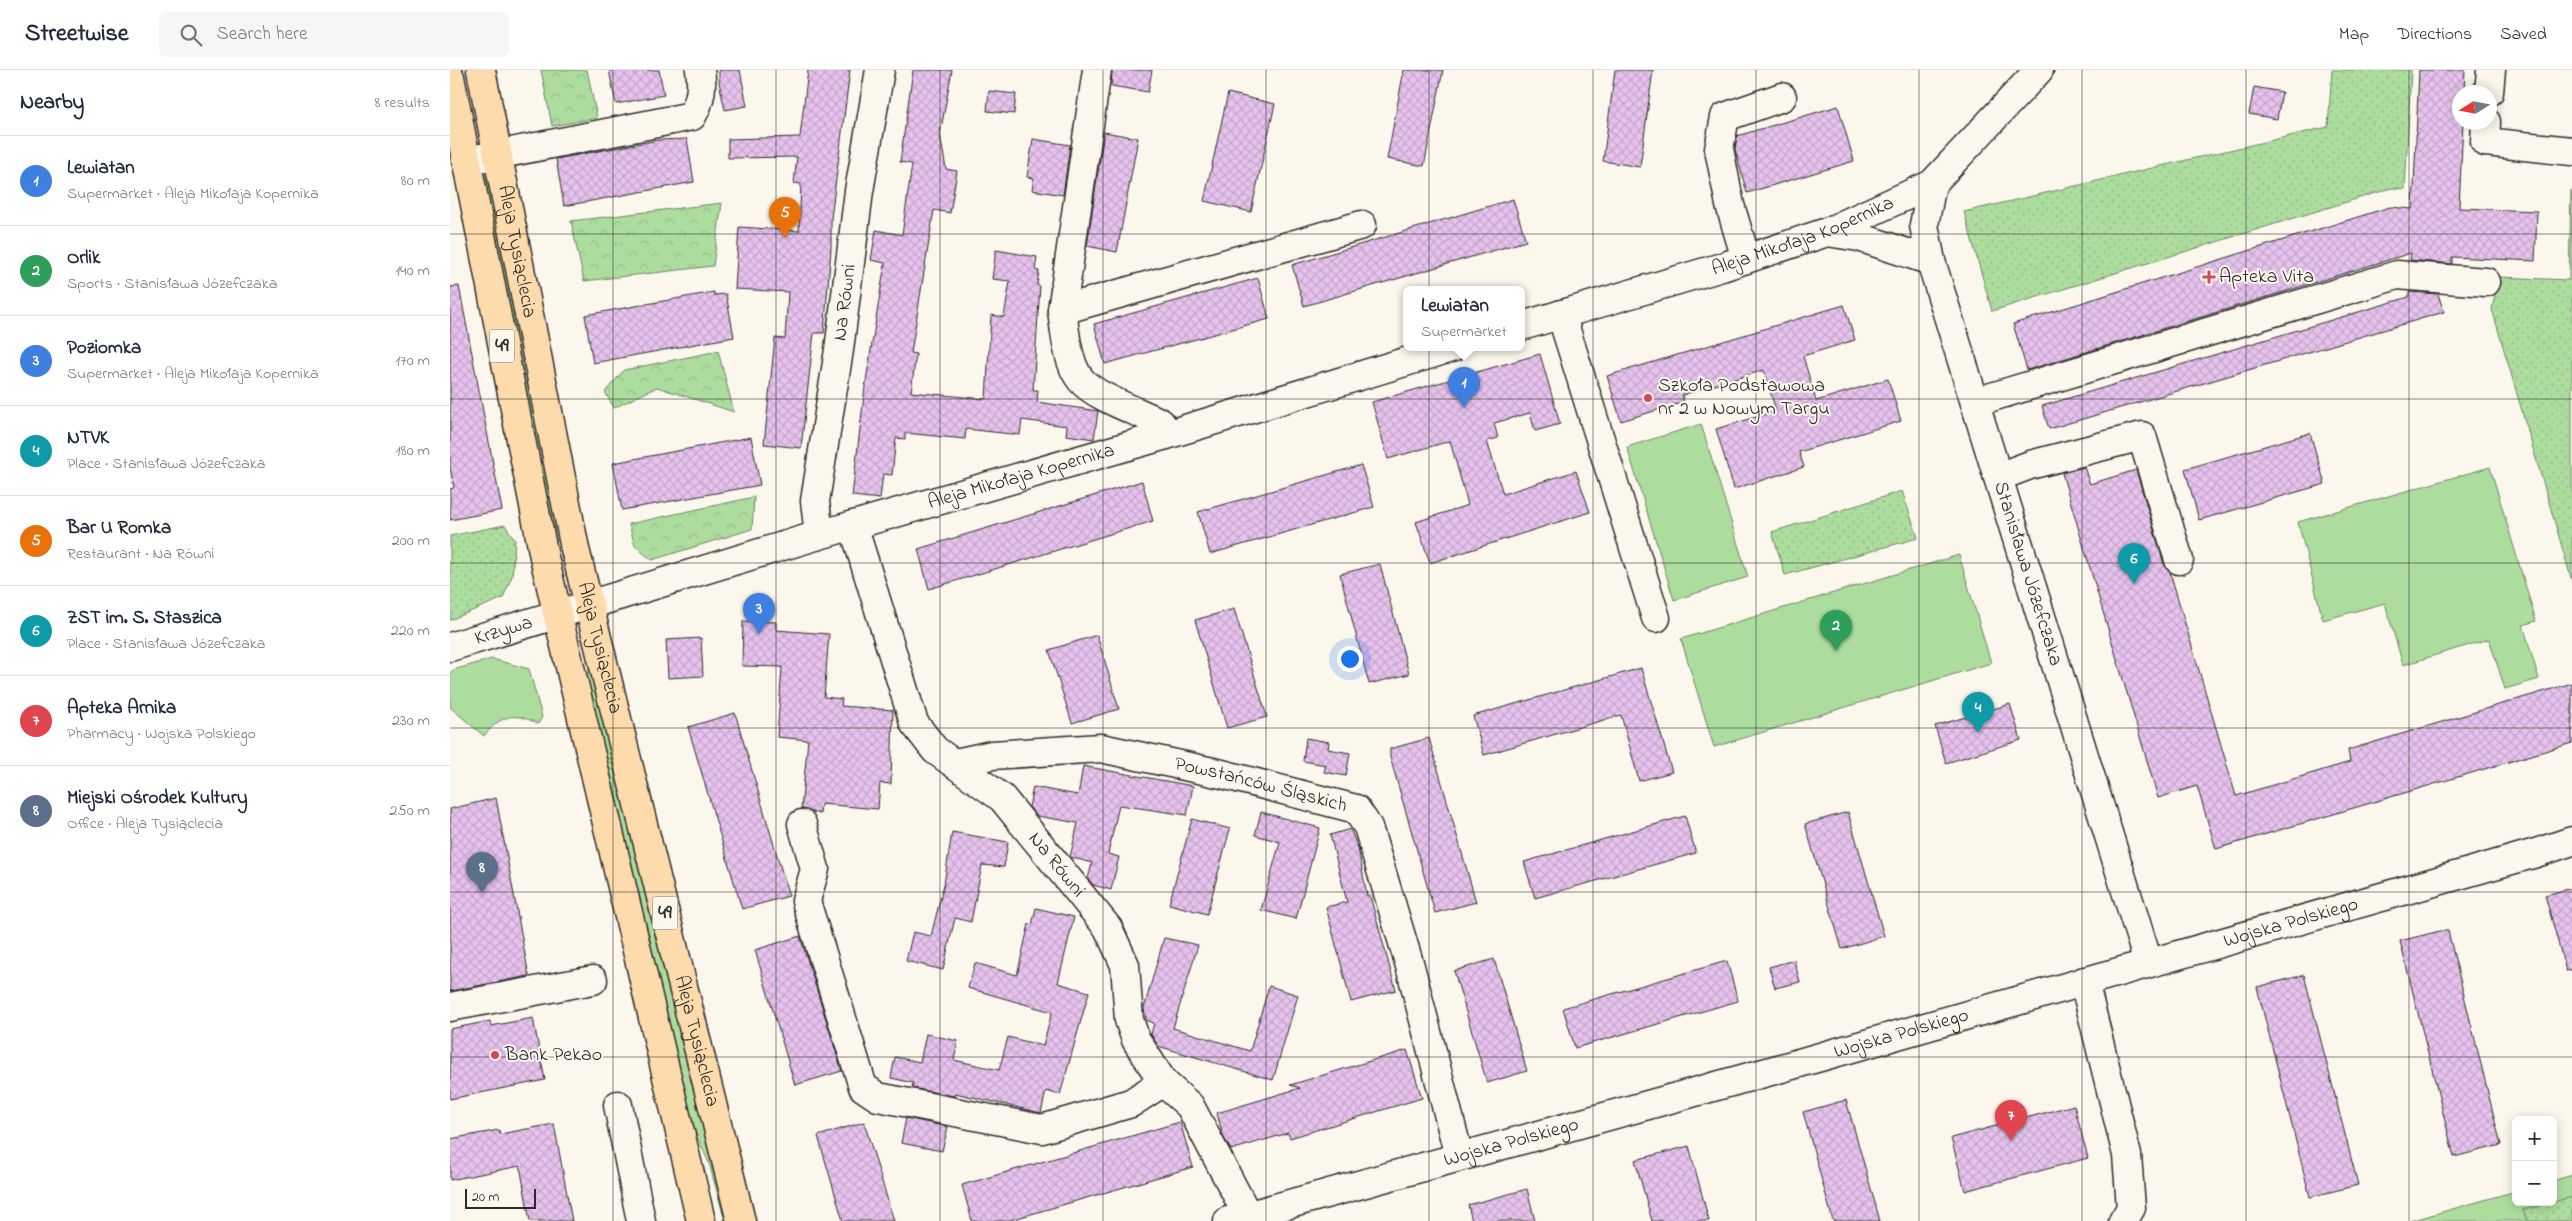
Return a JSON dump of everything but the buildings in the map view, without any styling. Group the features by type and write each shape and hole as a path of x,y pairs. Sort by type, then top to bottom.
{"main road":[{"name":"Aleja Tysiąclecia","path":"481,70 588,606 741,1221"},
{"name":"Aleja Tysiąclecia","path":"450,77 524,460 558,614 701,1221"}],"street":[{"path":"466,162 692,116 699,104 702,83 700,70"},
{"name":"Na Równi","path":"819,535 815,501 839,350 859,191 880,70"},
{"path":"1097,70 1062,310 1071,357 1079,378 1090,390 1162,423 1166,435"},
{"name":"Aleja Mikołaja Kopernika","path":"1525,325 1746,259 1827,232 1932,184 2039,70"},
{"path":"2490,85 2491,70"},
{"path":"1746,259 1730,205 1719,149 1725,117 1782,97"},
{"path":"2485,130 2484,142 2572,150"},
{"name":"Stanisława Józefczaka","path":"1932,184 1924,225 1931,261 2148,962"},
{"path":"1062,310 1362,225"},
{"path":"1827,232 1859,237 1931,261"},
{"path":"1974,402 2397,275 2486,282"},
{"path":"1561,314 1656,618"},
{"name":"Aleja Mikołaja Kopernika","path":"588,606 819,535 1166,435 1441,351"},
{"path":"1998,477 2030,465 2142,436 2179,560"},
{"name":"Na Równi","path":"853,525 914,723 935,750 956,763 1002,798 1108,928 1125,965 1129,1020 1136,1040 1163,1082 1190,1106 1238,1219"},
{"name":"Krzywa","path":"450,647 588,606"},
{"name":"Powstańców Śląskich","path":"956,763 992,755 1101,748 1222,774 1356,809 1368,827 1410,966 1459,1156"},
{"path":"802,824 815,869 806,900 863,1087 878,1097 1042,1129 1131,1103 1163,1082"},
{"name":"Wojska Polskiego","path":"1238,1219 1459,1156 1778,1069 2148,962 2528,856 2572,841"},
{"path":"450,1007 593,980"},
{"path":"2084,981 2127,1155 2131,1208 2124,1221"},
{"path":"618,1105 641,1221"}],"green space":[{"path":"541,70 587,70 597,118 552,126"},
{"path":"2332,70 2411,70 2405,189 2392,188 1992,311 1964,212 2328,127"},
{"path":"489,171 560,540 553,542 482,173"},
{"path":"2571,190 2572,581 2492,309 2499,277 2569,280"},
{"path":"722,203 713,266 584,281 571,221"},
{"path":"718,351 734,412 657,387 614,408 605,392 624,370"},
{"path":"1701,424 1748,577 1674,600 1627,447"},
{"path":"2490,467 2536,621 2523,625 2539,679 2505,689 2489,639 2403,665 2385,603 2323,620 2298,522"},
{"path":"1902,491 1918,538 1785,575 1772,532"},
{"path":"754,497 752,529 652,560 635,546 629,524"},
{"path":"505,525 515,540 512,576 503,598 450,620 450,536"},
{"path":"1959,555 1991,663 1714,747 1681,639"},
{"path":"492,659 529,669 542,717 538,724 522,717 508,717 496,723 484,736 450,707 450,673 453,670"},
{"path":"593,669 730,1221 725,1221 709,1163 692,1125 583,671"},
{"path":"2572,1175 2572,1221 2410,1221 2512,1192 2512,1206 2557,1206 2557,1180"},
{"path":"2572,1197 2572,1221 2527,1221 2523,1210 2538,1206 2557,1206 2557,1201"}],"place":[{"name":"Bar U Romka","path":"785,238"},
{"name":"Apteka Vita","path":"2209,277"},
{"name":"Szkoła Podstawowa nr 2 w Nowym Targu","path":"1648,398"},
{"name":"Lewiatan","path":"1464,408"},
{"name":"ZST im. S. Staszica","path":"2134,584"},
{"name":"Poziomka","path":"759,634"},
{"name":"Orlik","path":"1836,651"},
{"name":"NTVK","path":"1978,733"},
{"name":"Miejski Ośrodek Kultury","path":"482,893"},
{"name":"Bank Pekao","path":"495,1055"},
{"name":"Apteka Arnika","path":"2011,1141"}]}
